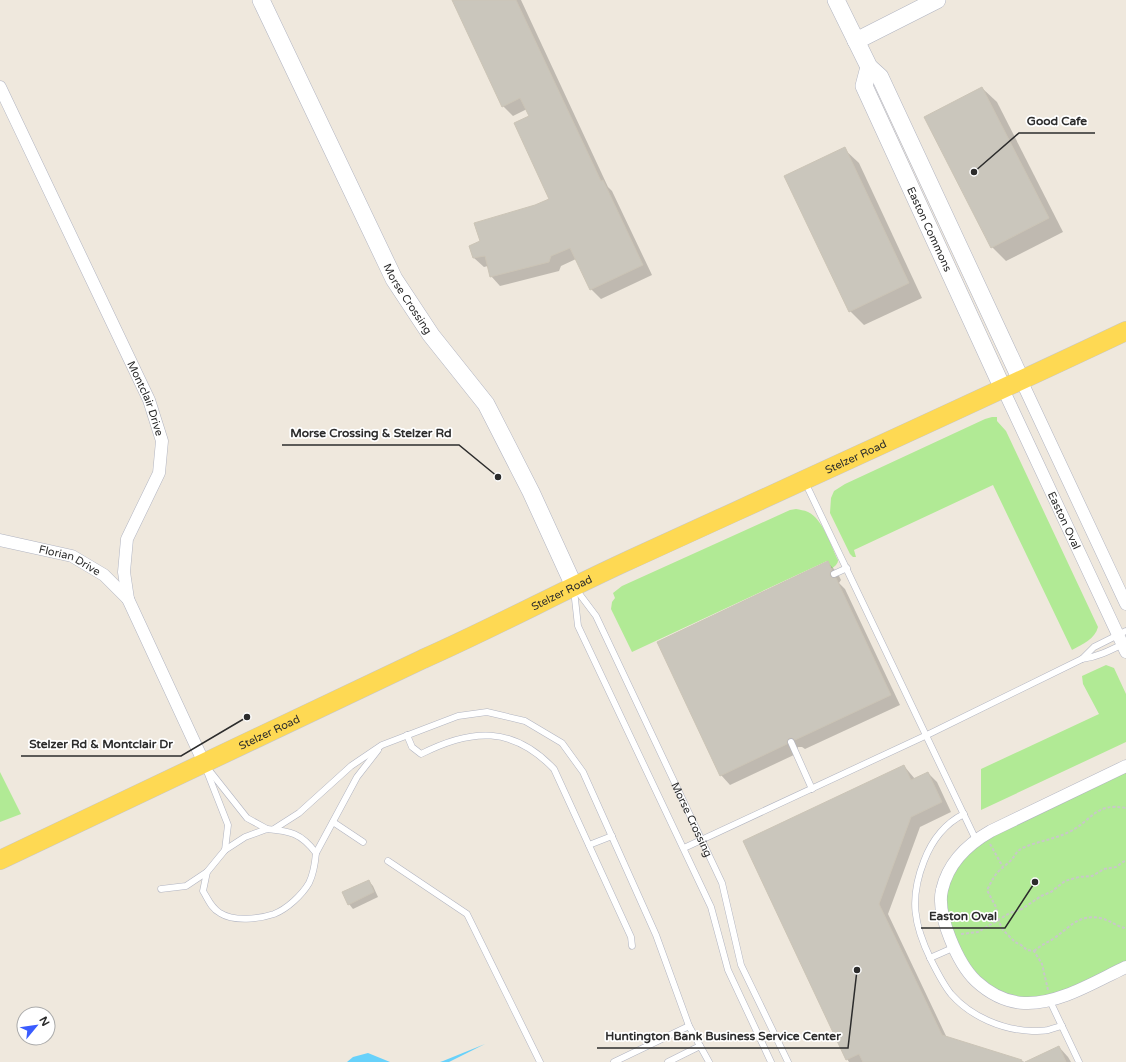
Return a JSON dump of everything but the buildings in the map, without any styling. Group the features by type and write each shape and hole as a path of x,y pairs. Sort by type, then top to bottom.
{"main road":[{"name":"Stelzer Road","path":"0,860 415,662 451,647 574,586 1126,331"}],"street":[{"name":"Morse Crossing","path":"261,0 394,279 431,335 486,404 531,492 574,586"},
{"name":"Easton Commons","path":"836,0 869,67 880,77 1021,380"},
{"path":"856,41 937,0"},
{"name":"Easton Commons","path":"869,67 864,86 1003,389"},
{"name":"Montclair Drive","path":"0,87 148,400 162,441 159,473 127,539 124,572 128,599 204,763"},
{"name":"Easton Oval","path":"1021,380 1126,604"},
{"name":"Easton Oval","path":"1003,389 1124,641"},
{"name":"Florian Drive","path":"0,540 72,556 104,575 128,599"},
{"path":"1126,766 980,837 958,857 948,874 941,891 941,910 945,927 967,970 975,980 989,991 1006,1000 1023,1003 1042,1003 1050,1001 1126,967"}],"lane":[{"path":"804,480 964,814 980,837"},
{"path":"834,574 847,568"},
{"name":"Morse Crossing","path":"574,586 596,616 722,883 741,965 788,1062"},
{"name":"Morse Crossing","path":"574,586 578,626 711,907 728,970 771,1062"},
{"path":"1082,659 1094,647 1124,641"},
{"path":"684,848 927,735 1082,659 1098,656 1124,641"},
{"path":"274,829 299,813 351,766 382,745 458,716 488,712 525,721 562,743 583,772 656,935 689,1026 709,1062"},
{"path":"407,735 412,747 421,754 437,747 469,737 489,735 509,738 528,746 544,759 554,769 631,937 632,946"},
{"path":"791,742 812,789"},
{"path":"207,872 203,891 212,907 221,914 234,918 260,917 274,914 289,905 308,884 314,872 316,853 332,822 357,777 382,745"},
{"path":"204,763 247,818 267,829"},
{"path":"204,763 228,825 225,850"},
{"path":"964,814 954,819 940,831 928,850 918,875 915,898 915,918 920,936 930,958 952,995 971,1012 990,1022 1010,1029 1025,1031 1046,1031 1062,1026"},
{"path":"332,822 363,842"},
{"path":"161,889 186,886 207,872 225,850 245,837 267,829 288,831 309,843 316,853"},
{"path":"589,845 612,836"},
{"path":"388,861 467,914 540,1062"},
{"path":"930,958 955,947"},
{"path":"1050,1001 1079,1062"},
{"path":"614,1062 689,1026"},
{"path":"668,1062 700,1046"}],"path":[{"path":"1126,808 1117,807 1098,810 1067,833 1024,847 1015,853 1012,859 1003,867 991,882 987,890 996,906 998,920 1003,930 1015,942 1027,950 1034,951 1077,921 1090,916 1113,922 1121,928 1126,928"},
{"path":"980,837 1003,867"},
{"path":"949,936 978,932 1010,913 1022,909 1041,896 1051,892 1065,881 1079,877 1092,876 1104,869 1116,867 1126,860"},
{"path":"1034,951 1042,964 1050,1001"}],"green space":[{"path":"992,417 997,417 997,421 1006,431 1098,627 1091,638 1072,650 993,485 854,550 856,557 853,557 850,554 830,513 831,498 834,491 845,484"},
{"path":"796,509 806,511 818,520 838,560 835,566 831,569 827,561 632,652 611,609 612,602 615,598 613,593 622,586 790,510"},
{"path":"1106,665 1114,668 1126,694 1126,742 981,810 981,769 1099,714 1083,684 1082,676"},
{"path":"1126,766 1126,967 1059,998 1023,1003 975,980 945,927 948,874 976,840"},
{"path":"0,772 21,814 0,822"}],"water":[{"path":"485,1044 449,1062 440,1062 443,1061"},
{"path":"368,1053 390,1062 347,1062 353,1057"}],"place":[{"name":"Good Cafe","path":"974,172"},
{"name":"Morse Crossing & Stelzer Rd","path":"498,477"},
{"name":"Stelzer Rd & Montclair Dr","path":"247,717"},
{"name":"Easton Oval","path":"1035,882"},
{"name":"Huntington Bank Business Service Center","path":"857,970"}]}
